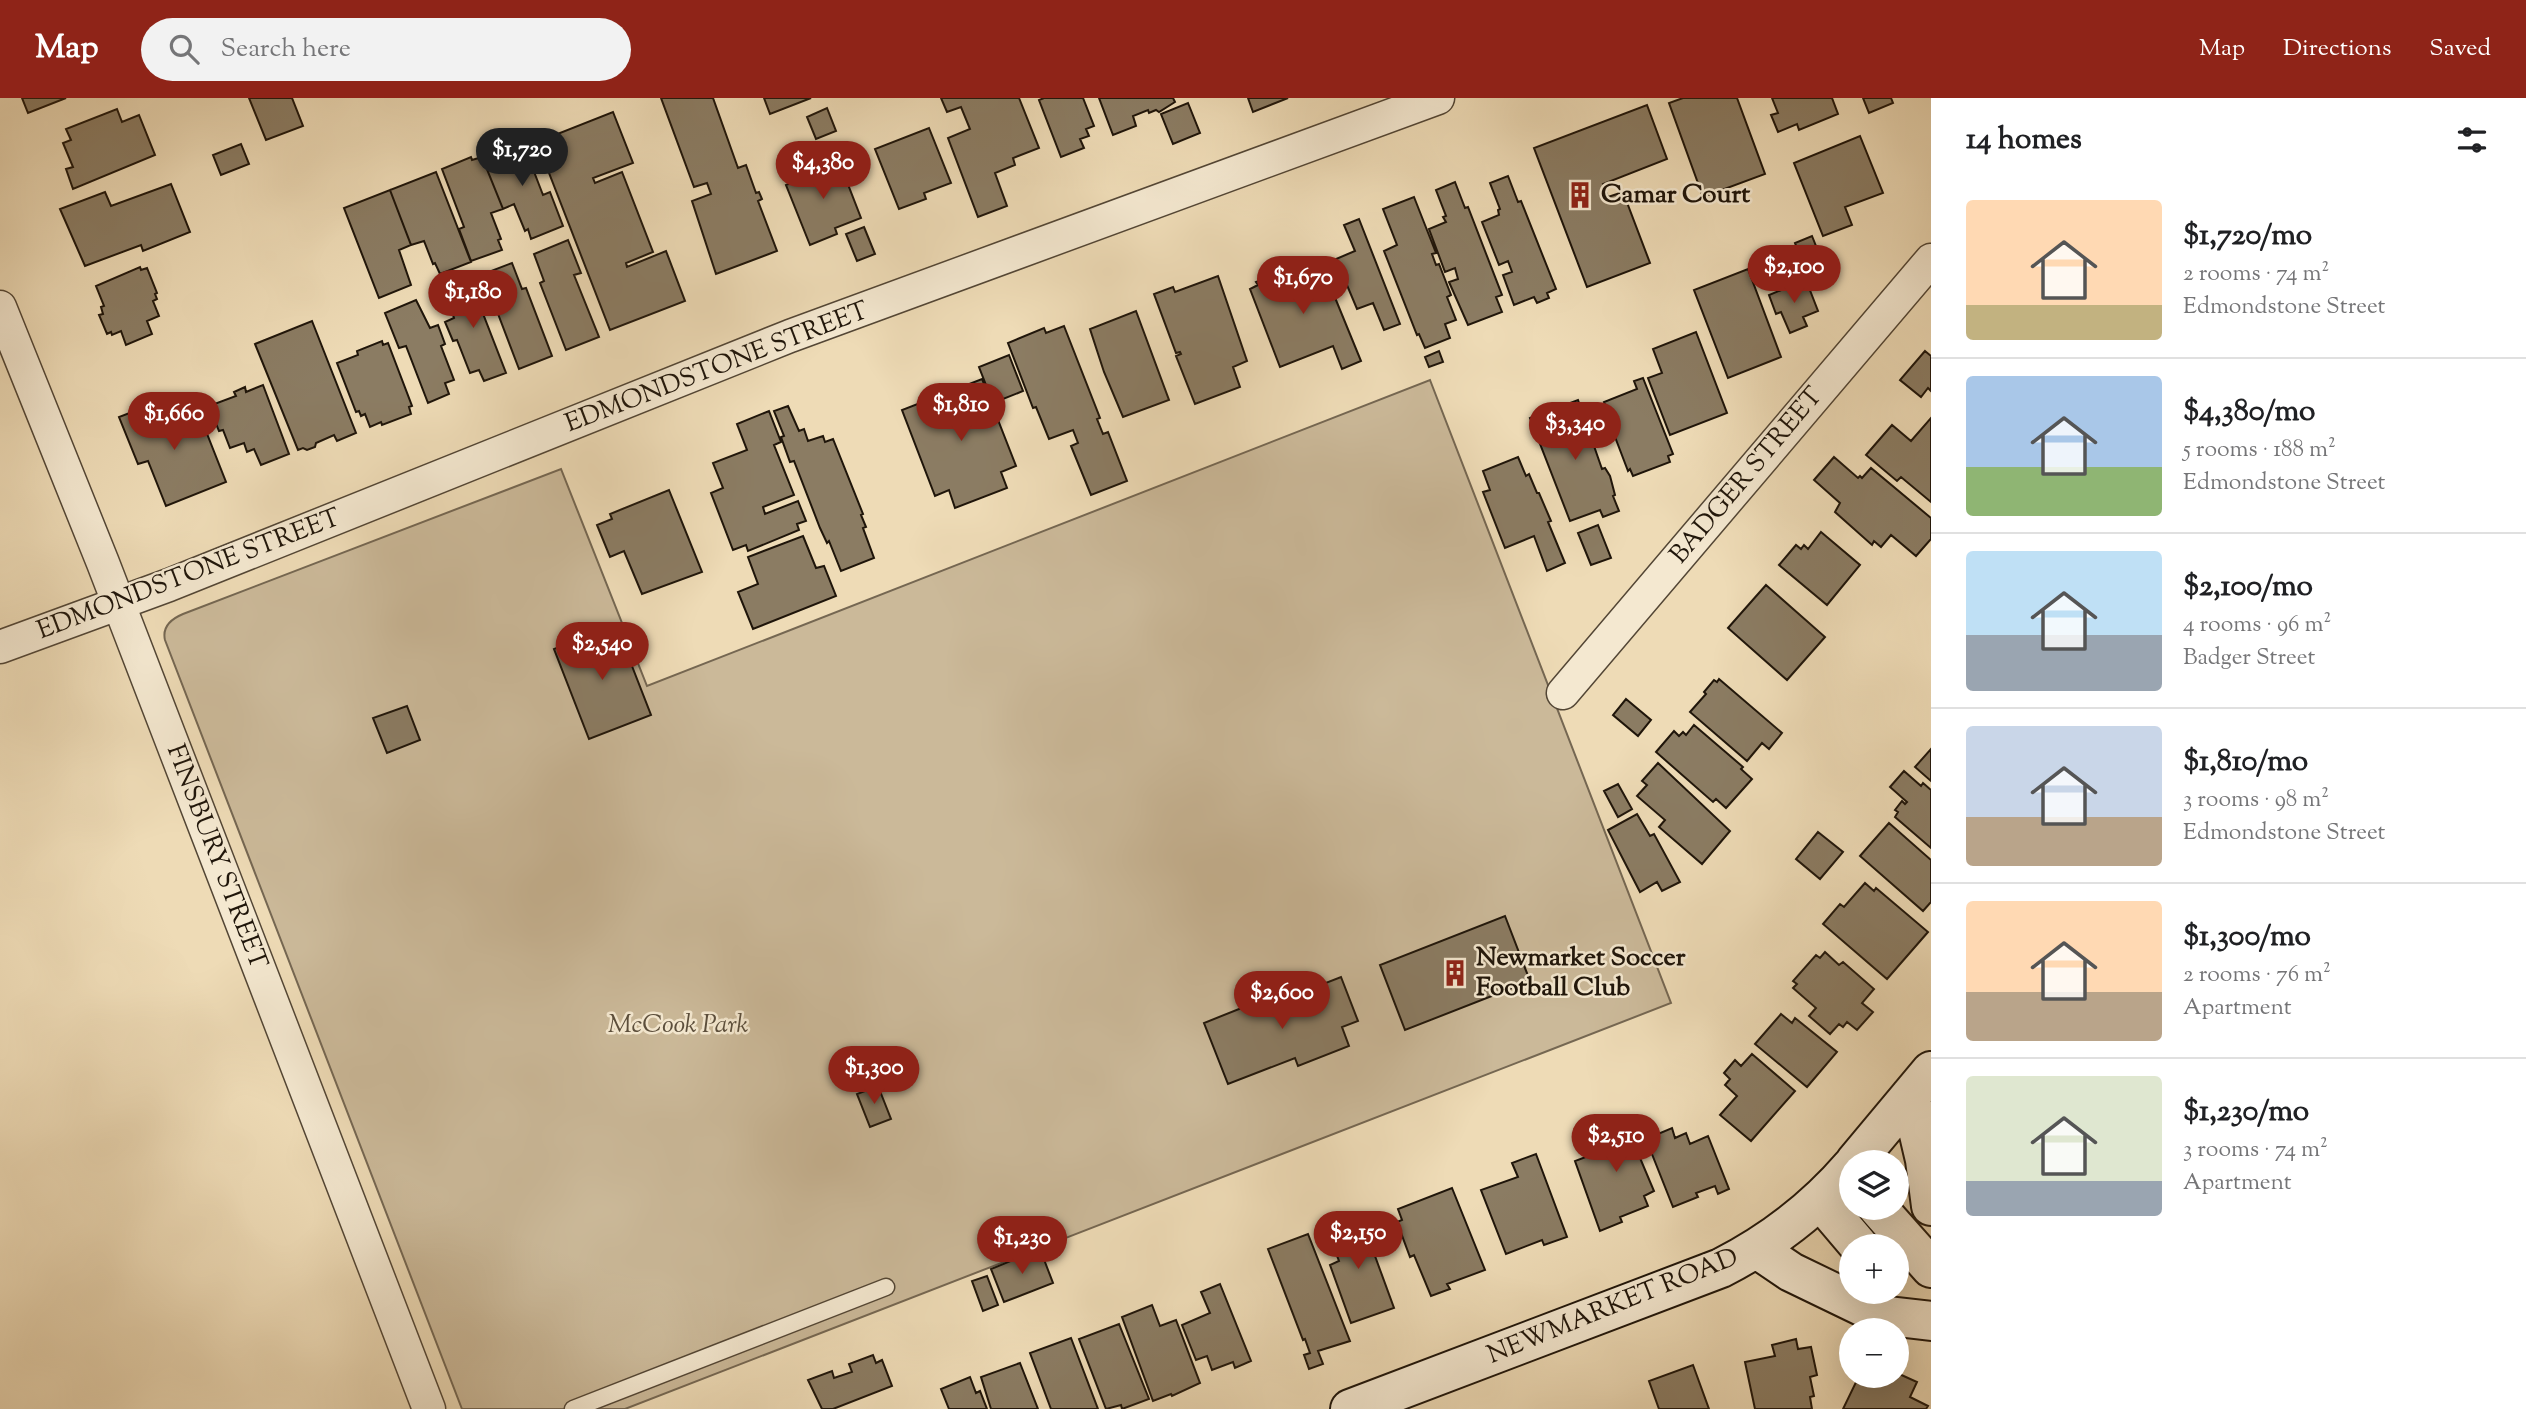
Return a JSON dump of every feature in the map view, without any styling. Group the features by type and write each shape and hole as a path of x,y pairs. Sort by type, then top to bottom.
{"main road":[{"name":"NEWMARKET ROAD","path":"1866,1150 1921,1083"},
{"path":"1921,1083 1925,1160 1931,1206"},
{"name":"NEWMARKET ROAD","path":"1350,1409 1721,1268 1785,1230 1839,1180"},
{"path":"1820,1200 1849,1234"},
{"path":"1889,1220 1931,1268"},
{"path":"1757,1249 1791,1272 1880,1315 1931,1320"},
{"path":"1909,1299 1931,1320"}],"street":[{"name":"EDMONDSTONE STREET","path":"0,648 118,604 790,337 1438,98"},
{"name":"BADGER STREET","path":"1563,693 1931,260"},
{"name":"FINSBURY STREET","path":"0,307 118,604 429,1409"}],"lane":[{"path":"573,1409 886,1287"}],"green space":[{"name":"McCook Park","path":"1430,380 1671,1003 625,1409 462,1409 165,640 168,624 183,614 561,469 647,686"}],"building":[{"path":"22,98 66,98 28,113"},
{"path":"249,98 292,98 303,126 266,140"},
{"path":"661,98 713,98 738,168 746,165 756,193 759,192 762,199 758,201 777,251 716,274 692,201 711,194 707,183 694,187"},
{"path":"764,98 811,98 770,114"},
{"path":"941,98 1019,98 1039,148 1013,158 1015,165 995,173 1007,206 978,217 948,138 970,129 961,107 947,112"},
{"path":"1083,98 1094,126 1086,129 1089,136 1080,139 1084,148 1061,157 1039,100"},
{"path":"1099,98 1173,98 1175,102 1159,112 1156,110 1149,113 1148,110 1133,116 1136,126 1113,135"},
{"path":"1248,98 1288,98 1253,112"},
{"path":"1683,98 1737,98 1765,174 1703,197 1669,103"},
{"path":"1772,98 1832,98 1838,114 1799,130 1797,124 1778,132 1771,115 1778,113"},
{"path":"1863,98 1891,98 1893,103 1869,113"},
{"path":"1188,103 1200,133 1173,144 1161,114"},
{"name":"Camar Court","path":"1647,105 1667,159 1603,184 1608,197 1623,192 1650,263 1587,287 1534,148"},
{"path":"827,108 836,131 816,139 807,117"},
{"path":"117,109 122,122 139,115 155,155 73,189 66,169 73,167 63,143 71,140 66,129"},
{"path":"613,112 633,163 593,178 595,183 622,172 653,252 626,263 627,267 666,251 685,301 610,330 537,142"},
{"path":"929,128 951,183 924,193 926,199 899,209 875,149"},
{"path":"1860,136 1883,193 1845,207 1852,225 1823,236 1794,163"},
{"path":"521,138 543,195 550,192 563,226 531,239 514,204 503,209 482,157 493,152 492,149"},
{"path":"241,144 249,164 221,175 213,155"},
{"path":"471,157 472,160 482,157 503,209 491,213 501,239 498,240 502,250 471,261 459,229 464,227 442,169"},
{"path":"836,159 861,218 835,228 837,234 810,245 786,185 803,178 800,173"},
{"path":"436,172 471,262 440,274 424,241 411,245 390,190"},
{"path":"1508,176 1518,202 1521,201 1556,289 1547,293 1549,298 1537,303 1534,297 1514,305 1503,275 1512,272 1508,261 1499,265 1482,222 1499,215 1500,209 1490,183"},
{"path":"1455,182 1465,208 1468,207 1502,295 1496,297 1502,312 1468,325 1449,282 1458,279 1455,268 1445,272 1429,229 1446,222 1436,190"},
{"path":"171,184 190,232 143,251 141,245 85,266 60,209 105,192 111,206"},
{"path":"390,190 411,245 399,250 411,285 379,298 344,208"},
{"path":"1414,197 1436,253 1432,254 1436,265 1439,264 1451,295 1447,297 1456,320 1445,324 1450,338 1425,348 1419,334 1417,335 1384,251 1397,245 1383,209"},
{"path":"1359,219 1400,324 1384,330 1373,303 1357,309 1336,259 1355,251 1344,225"},
{"path":"864,227 875,254 857,261 846,234"},
{"path":"1812,236 1826,271 1809,278 1795,243"},
{"path":"568,240 581,273 574,275 599,337 566,350 540,283 544,281 534,254"},
{"path":"1320,261 1361,361 1342,369 1333,346 1280,367 1250,289 1258,285 1256,282"},
{"path":"512,263 522,289 526,288 552,356 519,369 495,306 490,308 478,276"},
{"path":"140,267 141,270 147,268 157,293 157,299 153,301 159,316 147,321 152,334 126,345 121,331 107,334 99,315 103,314 101,307 104,306 96,286"},
{"path":"1748,269 1781,357 1728,378 1694,290"},
{"path":"1218,276 1247,361 1233,367 1240,387 1195,404 1176,356 1181,354 1176,353 1154,294 1173,287 1175,292"},
{"path":"475,278 488,309 482,311 506,373 484,381 479,370 470,373 457,340 453,341 445,322 454,318 445,290"},
{"path":"1806,280 1818,311 1803,317 1807,326 1790,333 1781,312 1776,314 1769,295"},
{"path":"416,300 430,328 438,325 445,344 441,346 454,380 445,383 449,394 428,403 406,346 399,348 385,313"},
{"path":"1136,311 1169,400 1123,417 1090,329"},
{"path":"312,321 356,433 337,441 334,435 316,443 315,447 298,450 255,344"},
{"path":"1064,326 1100,418 1097,419 1103,434 1108,432 1127,481 1091,495 1071,446 1078,443 1073,430 1049,439 1036,407 1033,408 1008,343 1044,328 1046,333"},
{"path":"1696,332 1727,413 1670,435 1648,378 1662,373 1653,349"},
{"path":"382,341 383,345 388,343 412,406 409,407 411,414 370,427 365,414 361,416 359,411 356,412 337,363"},
{"path":"1439,351 1443,362 1429,367 1425,357"},
{"path":"1925,351 1931,356 1931,391 1928,388 1921,397 1900,380"},
{"path":"1009,355 1023,391 993,403 979,367"},
{"path":"1643,378 1673,454 1668,456 1670,462 1633,476 1630,469 1628,471 1604,402 1637,389 1634,381"},
{"path":"982,379 1016,466 1001,472 1007,488 955,508 949,490 935,496 902,410"},
{"path":"263,385 289,454 261,465 254,449 247,452 244,443 230,448 223,430 219,431 209,406 236,396 234,392 245,387 246,392"},
{"path":"1578,400 1602,469 1605,468 1610,476 1619,511 1603,517 1600,510 1570,521 1530,418"},
{"path":"165,402 172,421 198,411 226,482 166,506 148,461 138,464 119,417"},
{"path":"788,406 799,431 804,429 808,441 823,436 825,442 833,439 863,514 861,515 866,527 863,528 874,558 841,571 781,437 784,436 774,411"},
{"path":"769,411 781,442 774,445 794,495 763,507 765,514 798,501 806,521 797,524 799,530 748,551 746,545 733,550 711,493 723,488 713,463 747,450 737,424"},
{"path":"1931,418 1931,502 1901,477 1897,481 1866,455 1892,425 1911,441"},
{"path":"1518,457 1526,476 1529,474 1539,493 1565,563 1547,571 1534,536 1505,548 1483,492 1490,490 1483,471"},
{"path":"1834,457 1858,478 1862,478 1871,468 1931,518 1931,539 1916,556 1891,535 1881,547 1874,541 1872,545 1835,512 1840,503 1814,480"},
{"path":"669,490 702,572 642,594 624,551 610,557 597,525 612,519 610,514"},
{"path":"1598,525 1611,558 1591,565 1578,533"},
{"path":"1821,532 1860,565 1827,605 1779,565 1796,545 1801,549 1804,545 1808,549"},
{"path":"803,536 816,568 824,566 836,596 753,629 738,592 758,584 748,557"},
{"path":"1766,585 1825,637 1787,680 1728,628"},
{"path":"616,625 651,715 589,739 554,649"},
{"path":"1719,679 1782,733 1769,749 1762,743 1747,761 1690,712 1714,680 1717,682"},
{"path":"1626,699 1651,720 1638,736 1613,715"},
{"path":"407,706 420,740 387,753 373,718"},
{"path":"1694,725 1743,767 1741,769 1752,779 1726,808 1716,799 1713,802 1656,752 1674,731 1679,736 1683,732 1686,735"},
{"path":"1931,749 1931,781 1915,767"},
{"path":"1658,763 1730,831 1702,864 1659,827 1665,820 1637,796 1647,785 1642,781"},
{"path":"1904,771 1921,786 1923,783 1931,790 1931,848 1895,817 1898,812 1895,810 1902,801 1905,804 1907,802 1890,787"},
{"path":"1618,784 1632,809 1618,817 1604,791"},
{"path":"1637,814 1650,836 1654,834 1680,882 1662,891 1657,882 1640,892 1608,830"},
{"path":"1889,823 1931,860 1931,902 1923,911 1860,856"},
{"path":"1818,832 1843,852 1820,879 1796,859"},
{"path":"1865,883 1874,891 1876,888 1928,932 1887,979 1823,924 1840,904 1844,907"},
{"name":"Newmarket Soccer Football Club","path":"1505,916 1530,981 1405,1030 1380,965"},
{"path":"1825,952 1839,965 1843,962 1874,989 1862,1003 1873,1012 1857,1030 1847,1022 1843,1027 1839,1024 1830,1034 1809,1016 1816,1008 1793,988 1797,984 1793,981 1816,955 1820,958"},
{"path":"1341,977 1358,1021 1342,1027 1349,1046 1298,1066 1295,1058 1228,1084 1204,1023 1274,995 1277,1002"},
{"path":"1781,1014 1792,1023 1795,1018 1837,1052 1807,1087 1755,1044"},
{"path":"1752,1054 1795,1091 1751,1141 1720,1115 1737,1096 1725,1085 1730,1079 1724,1073 1735,1060 1741,1066"},
{"path":"878,1086 891,1119 870,1127 857,1094"},
{"path":"1632,1117 1647,1155 1640,1158 1654,1191 1644,1196 1648,1206 1620,1217 1622,1222 1600,1231 1575,1161 1599,1152 1591,1133"},
{"path":"1672,1128 1675,1138 1686,1133 1690,1144 1708,1136 1729,1189 1718,1194 1715,1186 1696,1193 1698,1197 1673,1207 1646,1139"},
{"path":"1536,1154 1567,1237 1544,1245 1542,1240 1506,1254 1481,1190 1518,1177 1512,1163"},
{"path":"1452,1188 1485,1270 1447,1284 1450,1289 1431,1296 1414,1255 1410,1257 1397,1222 1402,1220 1398,1209"},
{"path":"1360,1215 1394,1308 1351,1323 1330,1265 1339,1261 1326,1227"},
{"path":"1308,1234 1350,1341 1318,1351 1323,1364 1309,1369 1304,1355 1310,1353 1268,1249"},
{"path":"1040,1249 1053,1283 1004,1302 991,1269"},
{"path":"987,1276 998,1305 983,1311 972,1281"},
{"path":"1220,1284 1251,1361 1235,1368 1233,1362 1212,1370 1207,1356 1196,1360 1182,1325 1210,1313 1201,1292"},
{"path":"1152,1305 1160,1326 1176,1320 1200,1383 1172,1396 1171,1394 1153,1401 1122,1317"},
{"path":"1119,1324 1149,1399 1122,1409 1121,1405 1106,1409 1079,1339"},
{"path":"1071,1338 1098,1409 1051,1409 1030,1353"},
{"path":"1796,1339 1798,1349 1811,1347 1817,1375 1810,1377 1814,1396 1810,1397 1812,1409 1755,1409 1745,1362 1775,1356 1772,1345"},
{"path":"873,1355 876,1363 882,1360 892,1386 833,1409 822,1409 808,1380 832,1371 834,1378 852,1372 849,1364"},
{"path":"1020,1363 1038,1409 991,1409 981,1377"},
{"path":"1693,1365 1709,1409 1659,1409 1649,1381"},
{"path":"970,1377 976,1393 980,1391 987,1409 949,1409 941,1389"},
{"path":"1909,1378 1917,1382 1910,1397 1928,1406 1926,1409 1843,1409 1853,1388 1909,1388"}],"place":[{"name":"Camar Court","path":"1580,195"},
{"name":"Newmarket Soccer Football Club","path":"1455,973"}]}
